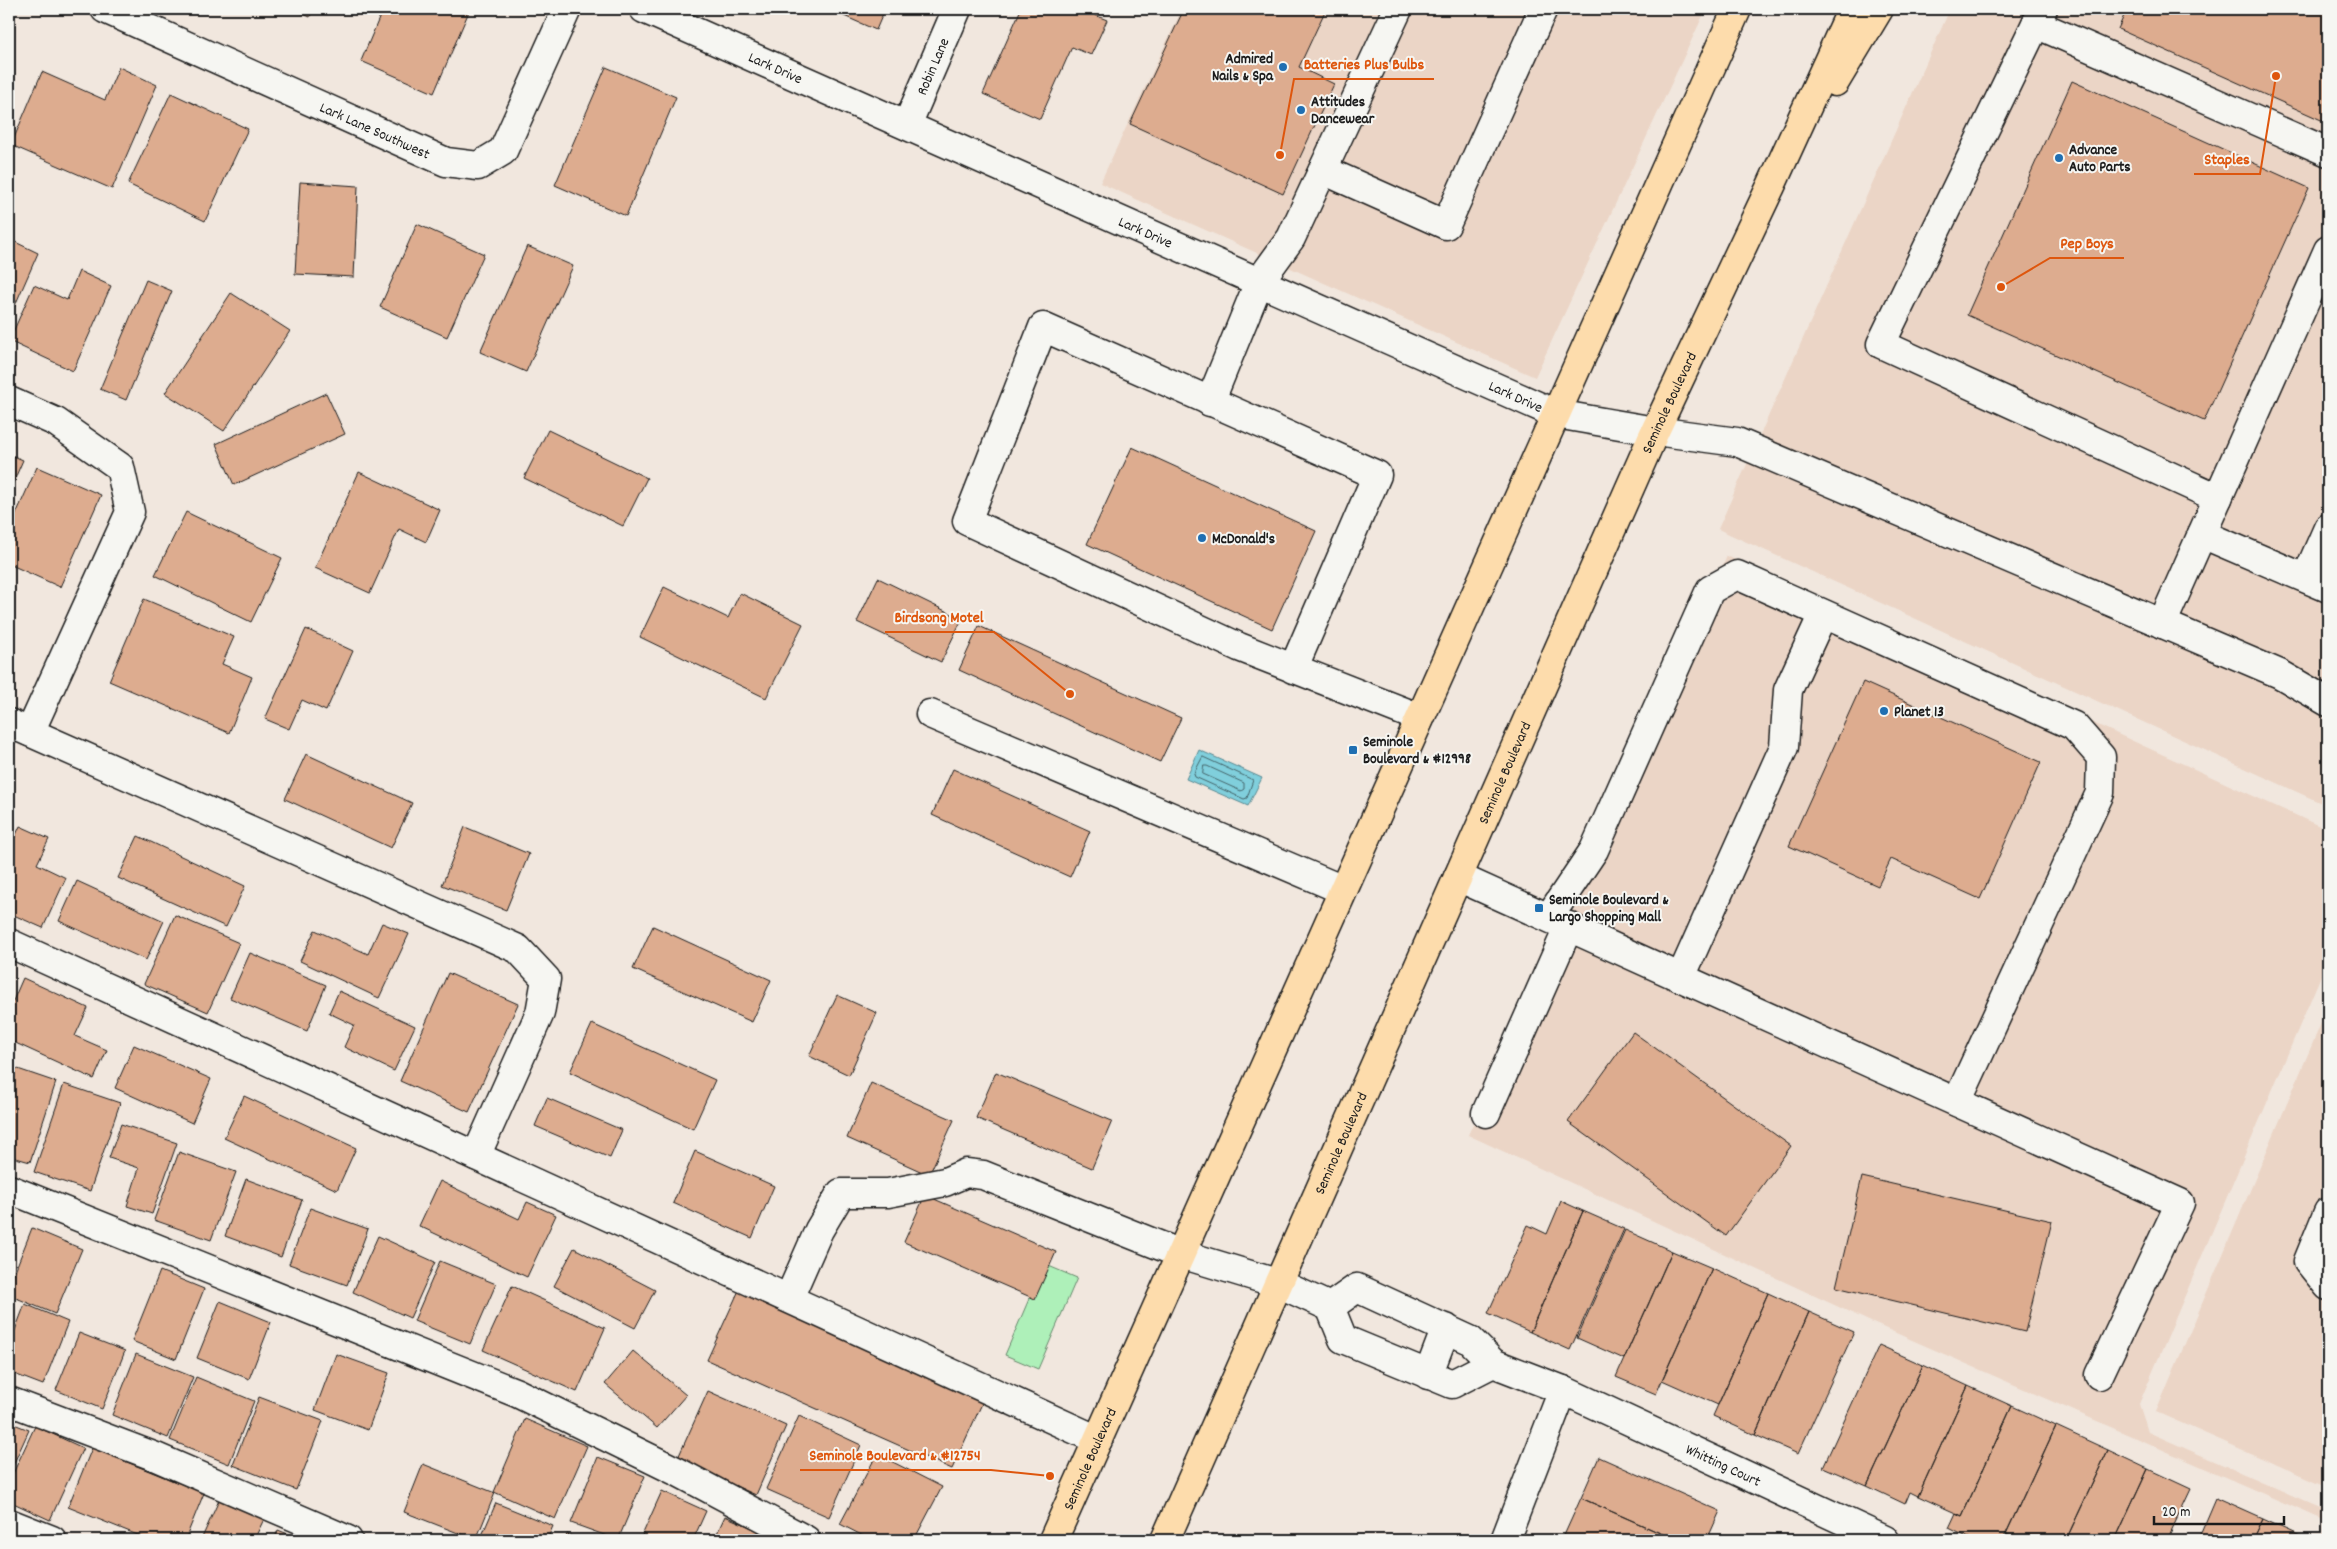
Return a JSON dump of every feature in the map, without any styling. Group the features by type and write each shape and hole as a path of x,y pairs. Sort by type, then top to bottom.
{"main road":[{"name":"Seminole Boulevard","path":"1053,1540 1737,9"},
{"name":"Seminole Boulevard","path":"1166,1540 1655,431 1852,9"},
{"path":"1771,186 1879,9"}],"street":[{"name":"Lark Lane Southwest","path":"105,9 446,162 478,166 503,152 567,9"},
{"name":"Lark Drive","path":"644,9 1556,414 1655,431 1738,442 2280,674 2328,702"},
{"name":"Robin Lane","path":"907,125 957,9"},
{"path":"1210,402 1259,282 1291,238 1398,9"},
{"path":"1323,170 1446,225 1543,9"},
{"path":"2218,498 1881,344 2039,16 2328,152"},
{"path":"2162,624 2328,250"},
{"path":"1293,669 1377,475 1043,327 967,521 1238,647 1293,669 1420,718"},
{"path":"9,401 56,422 120,467 130,512 19,728 518,949 546,979 540,1013 476,1156"},
{"path":"2202,534 2317,583 2328,528"},
{"path":"1486,1113 1559,922 1594,850 1710,590 1737,575 2074,726 2101,757 2100,793 1957,1102"},
{"path":"1680,977 1784,747 1788,690 1823,614"},
{"path":"930,714 1343,890"},
{"path":"1458,877 2180,1203 2099,1375"},
{"path":"9,943 1098,1440"},
{"path":"789,1298 819,1230 841,1193 888,1193 945,1182 966,1173 983,1175 1181,1254 1280,1284 1330,1307 1343,1339 1452,1384 1493,1363"},
{"path":"10,1191 517,1393 678,1472 806,1540"},
{"path":"2328,1212 2308,1261 2328,1286"},
{"name":"Whitting Court","path":"1330,1307 1357,1288 1470,1340 1493,1363 1563,1390 1885,1540"},
{"path":"1428,1375 1446,1328"},
{"path":"1505,1540 1563,1390"},
{"path":"9,1401 156,1457 348,1540"},
{"path":"9,1522 52,1540"}],"shaded area":[{"path":"1182,9 1706,9 1535,377 1100,183"},
{"path":"1950,9 2328,9 2328,806 1718,529"},
{"path":"1727,556 2328,830 2328,959 2139,1404 2148,1432 2328,1511 2328,1522 1873,1323 1468,1135"},
{"path":"2328,1007 2328,1487 2156,1412"}],"green space":[{"path":"1044,1264 1077,1278 1038,1369 1005,1355"}],"water":[{"path":"1199,750 1262,778 1248,806 1186,779"}],"building":[{"path":"293,9 313,9 310,17"},
{"path":"383,9 470,9 434,93 361,61"},
{"path":"828,9 885,9 876,30"},
{"path":"1021,9 1080,9 1107,20 1091,55 1072,47 1040,119 983,94"},
{"path":"1184,9 1326,9 1299,67 1334,84 1283,194 1130,124"},
{"path":"2127,9 2328,9 2328,123 2118,29"},
{"path":"119,67 157,85 112,189 11,145 42,72 105,100"},
{"path":"606,67 676,97 626,216 555,185"},
{"path":"2072,81 2309,188 2204,421 1967,315"},
{"path":"171,93 248,129 205,221 128,184"},
{"path":"300,182 358,186 354,277 295,274"},
{"path":"417,224 484,254 447,337 380,307"},
{"path":"9,239 38,253 9,319"},
{"path":"527,246 573,266 526,372 480,352"},
{"path":"79,271 111,286 73,371 9,341 34,285 67,300"},
{"path":"146,280 172,291 126,400 100,389"},
{"path":"231,293 290,331 224,431 165,393"},
{"path":"326,393 345,434 234,485 216,444"},
{"path":"548,430 647,478 623,526 524,478"},
{"name":"McDonald's","path":"1132,447 1316,531 1272,629 1087,544"},
{"path":"9,454 23,460 9,492"},
{"path":"37,467 101,495 60,587 9,564 9,530"},
{"path":"359,472 440,510 426,542 399,529 370,593 315,568"},
{"path":"186,512 282,558 251,622 155,575"},
{"path":"878,578 962,619 941,662 857,622"},
{"path":"664,587 728,618 740,593 803,624 766,698 640,637"},
{"path":"144,599 234,637 222,664 252,677 229,733 109,681"},
{"path":"979,626 1181,718 1160,762 959,670"},
{"path":"306,629 353,651 326,711 302,700 289,729 265,719"},
{"path":"1863,682 2041,762 1980,899 1891,859 1878,886 1789,846"},
{"path":"306,754 412,803 391,848 285,799"},
{"path":"953,769 1090,831 1070,877 932,815"},
{"path":"20,826 49,839 37,864 66,878 43,928 9,913 9,850"},
{"path":"465,827 529,854 506,910 442,885"},
{"path":"138,836 245,886 226,927 118,878"},
{"path":"77,881 164,921 146,960 59,921"},
{"path":"175,915 239,943 208,1012 144,984"},
{"path":"382,923 409,934 379,998 300,961 315,930 368,954"},
{"path":"653,926 771,980 752,1022 633,969"},
{"path":"250,953 326,985 307,1031 230,998"},
{"path":"448,973 518,1004 469,1112 400,1081"},
{"path":"23,978 88,1008 75,1036 107,1050 94,1079 9,1040 9,1010"},
{"path":"339,991 415,1026 394,1071 344,1047 354,1025 329,1013"},
{"path":"837,995 877,1013 849,1075 809,1056"},
{"path":"592,1024 715,1080 693,1129 570,1072"},
{"path":"1633,1032 1791,1146 1726,1236 1568,1122"},
{"path":"134,1045 211,1079 192,1123 115,1088"},
{"path":"9,1066 56,1082 30,1162 9,1156"},
{"path":"996,1072 1112,1121 1092,1168 976,1118"},
{"path":"871,1083 954,1120 929,1175 847,1138"},
{"path":"64,1084 120,1103 90,1191 34,1172"},
{"path":"244,1096 356,1148 337,1190 224,1138"},
{"path":"547,1098 622,1130 610,1158 535,1126"},
{"path":"121,1124 177,1143 152,1214 127,1206 139,1168 109,1158"},
{"path":"695,1151 774,1186 752,1238 673,1203"},
{"path":"179,1152 236,1172 211,1240 154,1220"},
{"path":"1862,1177 2052,1221 2025,1332 1836,1287"},
{"path":"246,1179 302,1200 281,1257 225,1236"},
{"path":"440,1181 519,1219 527,1202 556,1215 527,1277 419,1226"},
{"path":"925,1195 1056,1252 1035,1299 904,1242"},
{"path":"1561,1201 1583,1211 1530,1332 1488,1313 1528,1225 1547,1234"},
{"path":"310,1208 368,1229 347,1285 289,1264"},
{"path":"1583,1211 1624,1229 1570,1350 1530,1332"},
{"path":"32,1228 82,1249 55,1314 9,1295 9,1286"},
{"path":"1625,1230 1672,1251 1624,1359 1577,1338"},
{"path":"378,1236 435,1262 410,1318 353,1292"},
{"path":"574,1248 655,1290 635,1328 554,1286"},
{"path":"1672,1251 1712,1268 1656,1394 1616,1377"},
{"path":"440,1261 496,1284 470,1344 414,1321"},
{"path":"1712,1268 1768,1293 1718,1405 1662,1380"},
{"path":"160,1271 204,1289 176,1359 132,1341"},
{"path":"512,1286 605,1328 577,1392 483,1350"},
{"path":"740,1288 985,1397 952,1469 707,1360"},
{"path":"1768,1293 1809,1312 1755,1435 1713,1416"},
{"path":"220,1301 271,1322 249,1379 197,1358"},
{"path":"25,1304 68,1322 43,1385 9,1372 9,1346"},
{"path":"1809,1312 1854,1332 1798,1454 1755,1435"},
{"path":"79,1333 125,1351 102,1409 56,1390"},
{"path":"1879,1345 1923,1365 1867,1486 1823,1467"},
{"path":"633,1351 686,1395 657,1428 605,1384"},
{"path":"136,1354 193,1377 168,1438 112,1415"},
{"path":"336,1354 389,1373 368,1430 315,1410"},
{"path":"1923,1365 1968,1386 1918,1496 1910,1492 1905,1504 1867,1486"},
{"path":"196,1377 254,1401 229,1464 170,1440"},
{"path":"1968,1386 2012,1406 1962,1516 1918,1496"},
{"path":"708,1391 786,1426 756,1495 677,1460"},
{"path":"259,1397 323,1421 296,1490 233,1465"},
{"path":"2012,1406 2056,1426 2003,1540 1973,1540 1949,1528 1956,1513 1962,1516"},
{"path":"799,1416 861,1445 829,1517 766,1489"},
{"path":"525,1419 587,1446 555,1519 494,1492"},
{"path":"9,1422 29,1430 9,1474"},
{"path":"35,1426 83,1448 50,1520 9,1501 9,1482"},
{"path":"2056,1426 2108,1450 2066,1540 2019,1540 2006,1534"},
{"path":"92,1448 204,1493 185,1540 150,1540 68,1507"},
{"path":"2108,1450 2148,1469 2115,1540 2066,1540"},
{"path":"877,1454 942,1487 914,1540 871,1540 840,1524"},
{"path":"598,1457 645,1476 618,1540 571,1523"},
{"path":"1599,1457 1720,1511 1707,1540 1676,1540 1581,1498"},
{"path":"423,1464 495,1493 476,1540 404,1512"},
{"path":"2148,1469 2191,1489 2167,1540 2115,1540"},
{"path":"662,1491 706,1511 693,1540 640,1540"},
{"path":"220,1498 264,1519 254,1540 201,1540"},
{"path":"1581,1498 1676,1540 1562,1540"},
{"path":"2216,1498 2263,1519 2253,1540 2198,1540"},
{"path":"496,1503 553,1526 547,1540 480,1540"},
{"path":"725,1516 759,1531 755,1540 714,1540"},
{"path":"2263,1519 2287,1530 2309,1540 2253,1540"},
{"path":"278,1530 303,1540 274,1540"},
{"path":"567,1534 580,1540 565,1540"}],"place":[{"name":"Admired Nails & Spa","path":"1283,67"},
{"name":"Staples","path":"2276,76"},
{"name":"Attitudes Dancewear","path":"1301,110"},
{"name":"Batteries Plus Bulbs","path":"1280,155"},
{"name":"Advance Auto Parts","path":"2059,158"},
{"name":"Pep Boys","path":"2001,287"},
{"name":"McDonald's","path":"1202,538"},
{"name":"Birdsong Motel","path":"1070,694"},
{"name":"Planet 13","path":"1884,711"},
{"name":"Seminole Boulevard & #12998","path":"1353,750"},
{"name":"Seminole Boulevard & Largo Shopping Mall","path":"1539,908"},
{"name":"Seminole Boulevard & #12754","path":"1050,1476"}]}
